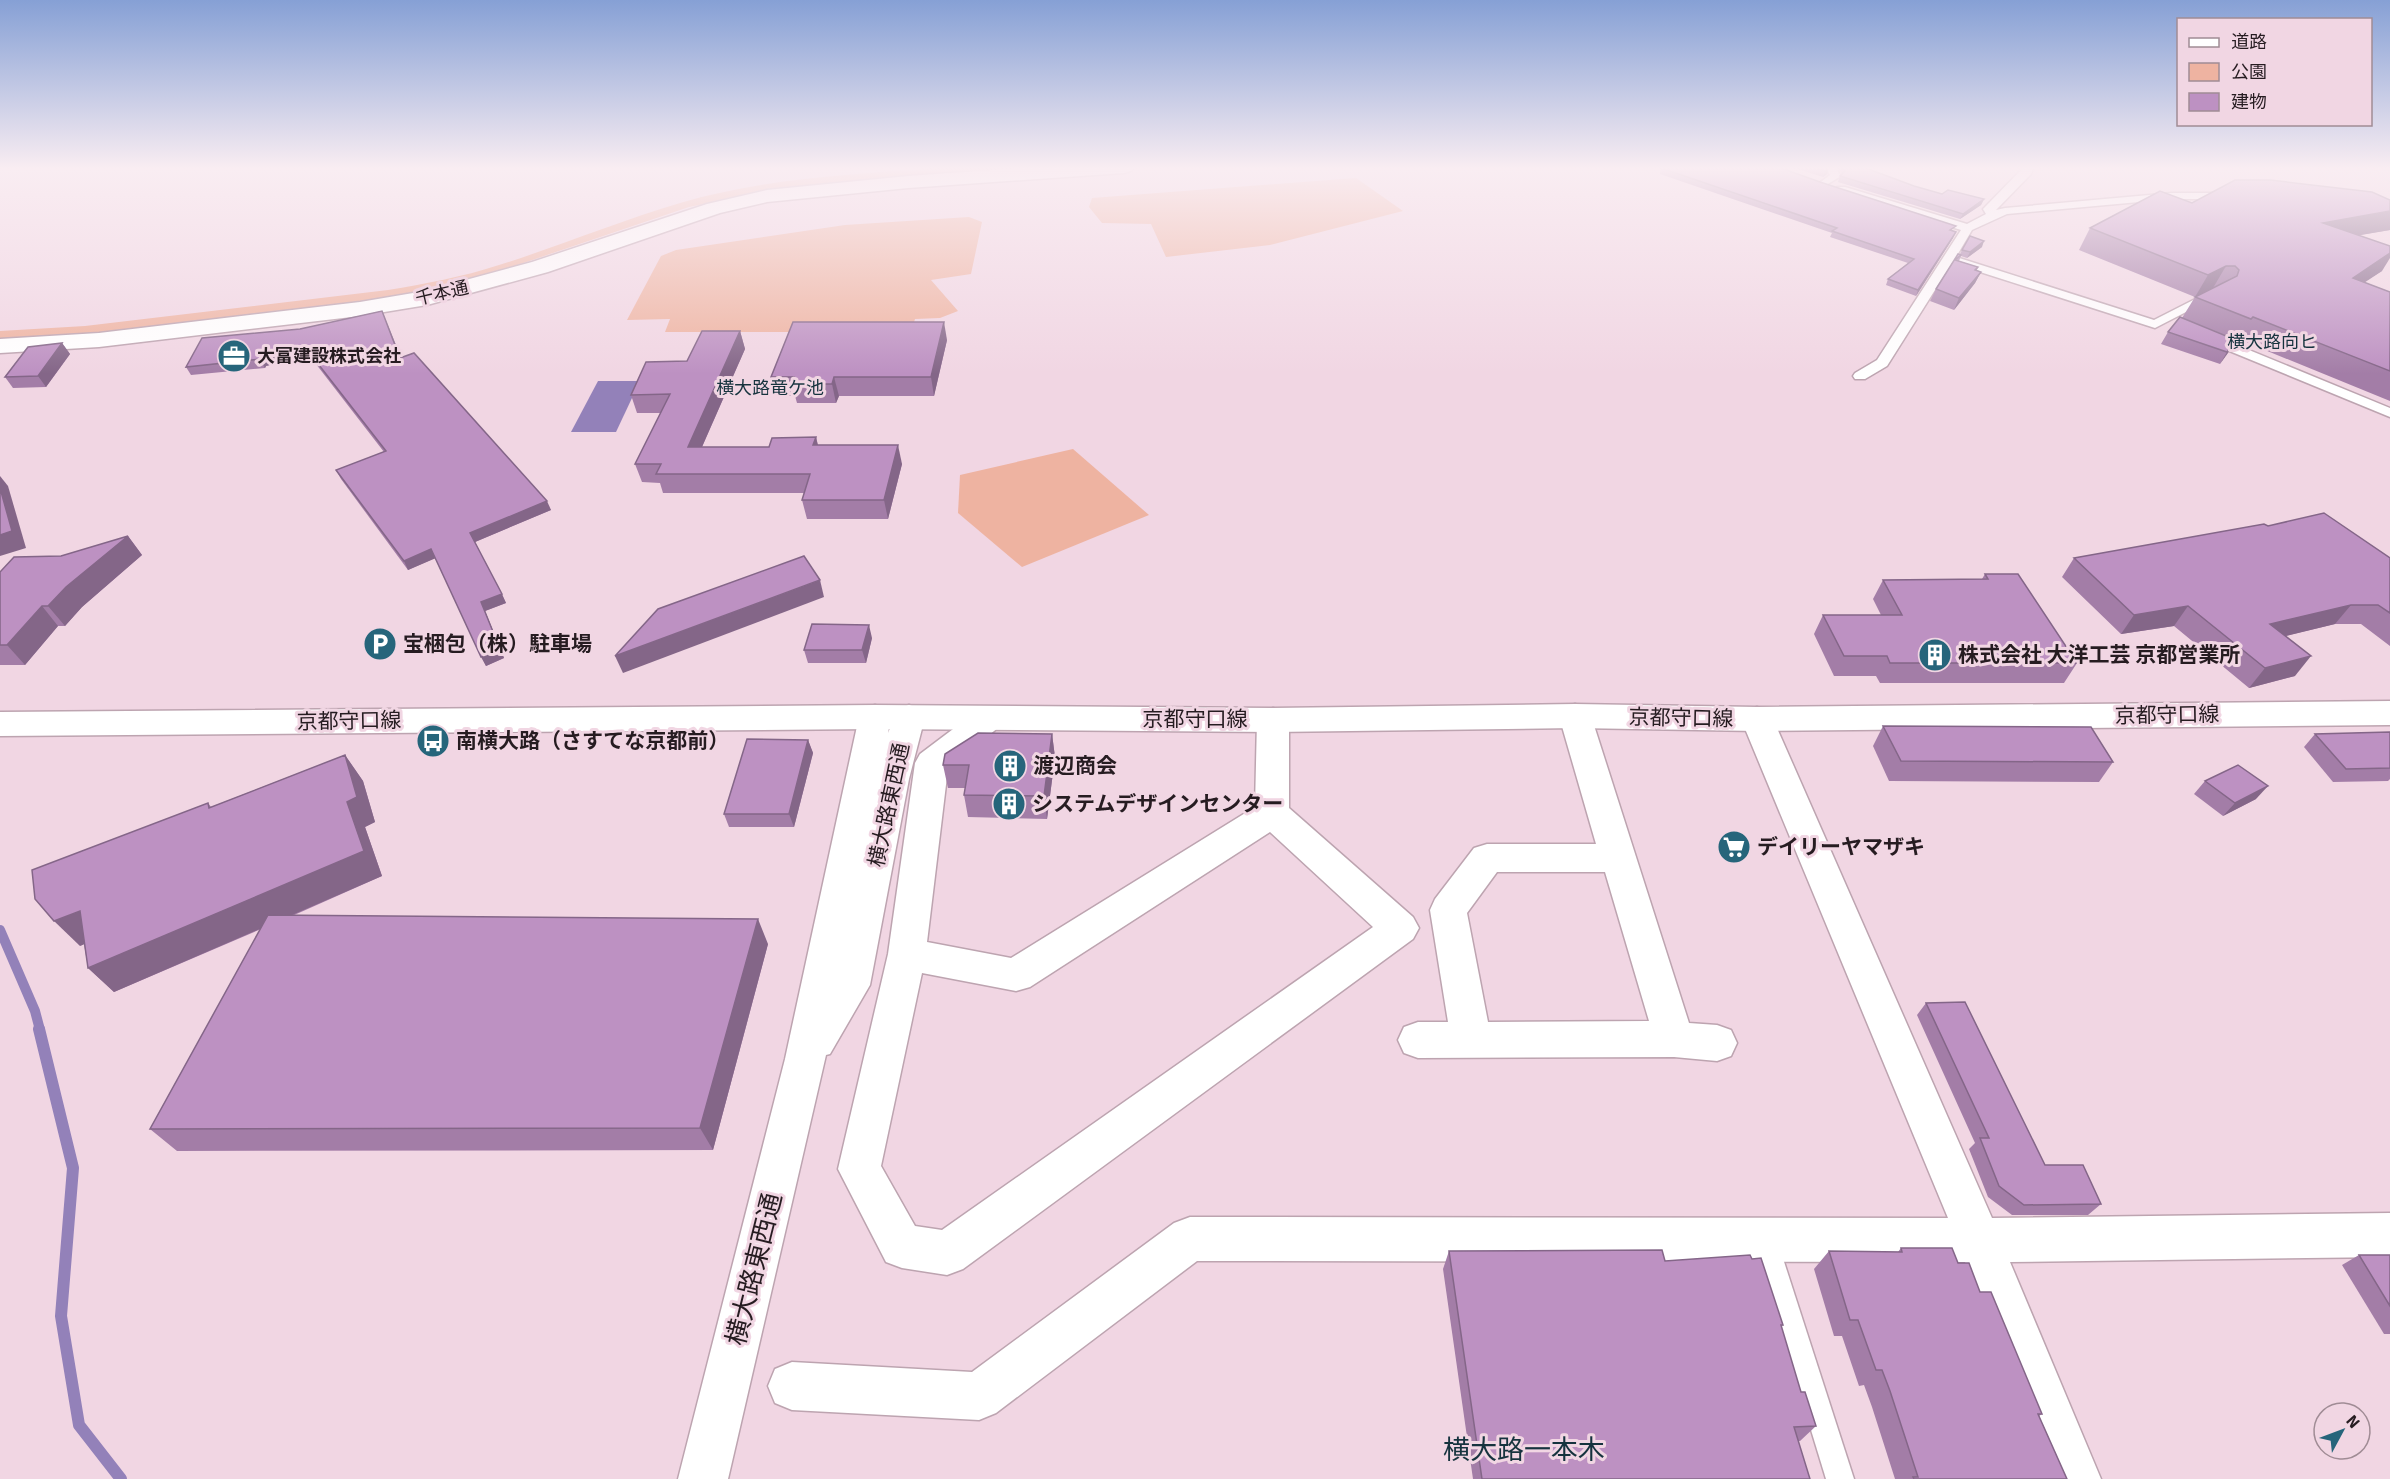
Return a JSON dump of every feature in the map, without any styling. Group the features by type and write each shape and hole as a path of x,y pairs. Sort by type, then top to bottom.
{"street":[{"name":"千本通","path":"0,346 99,340 360,309 427,298 540,267 631,236"},
{"name":"京都守口線","path":"0,724 892,717 1273,720 1575,716 1757,719 2390,714"},
{"path":"1575,716 1674,1039"},
{"name":"横大路東西通","path":"703,1479 805,1059 851,985 892,779 892,717"},
{"path":"988,719 932,763 907,954 860,1169 903,1246 946,1253 1400,928 1272,813 1273,720"},
{"path":"1757,719 1979,1240 2076,1479"},
{"path":"907,954 1016,975 1272,813"},
{"path":"1471,1040 1448,910 1487,858 1618,858"},
{"path":"1418,1040 1674,1039 1717,1042"},
{"path":"792,1386 979,1396 1190,1239 1979,1240 2390,1235"}],"lane":[{"path":"1860,376 1882,363 1951,259 1964,236"},
{"path":"1951,259 2155,324 2218,293"},
{"path":"2164,319 2390,413"},
{"path":"1765,1240 1840,1479"}],"green space":[{"path":"584,236 603,236 473,280 388,300 70,337 0,341 0,331 85,326 388,290 457,277"},
{"path":"771,236 979,236 971,274 931,280 958,311 940,318 915,319 911,332 665,332 670,319 627,320 661,256 676,250"},
{"path":"1156,236 1305,236 1270,245 1166,257"},
{"path":"1073,449 1149,515 1022,567 958,513 960,475"}],"shaded area":[{"path":"598,381 640,381 616,432 571,432"}],"building":[{"path":"1847,236 1953,236 1918,290 1888,279 1914,259"},
{"path":"1970,236 1984,241 1970,252 1962,250"},
{"path":"2110,236 2361,236 2390,246 2390,253 2353,278 2390,292 2390,371 2253,317 2251,319 2195,297 2237,276 2239,270 2235,266 2226,266 2208,275"},
{"path":"1958,254 1961,255 1955,260 1978,267 1975,270 1981,272 1959,298 1936,289"},
{"path":"382,311 400,358 414,353 547,501 470,533 502,594 481,602 500,649 481,657 431,549 404,561 336,470 386,451 305,347 260,359 186,367 202,338 300,329"},
{"path":"2180,317 2236,340 2227,352 2168,332"},
{"path":"793,322 944,322 931,377 834,377 832,384 792,384 794,377 771,377"},
{"path":"702,331 740,331 688,447 769,447 772,438 816,437 813,445 898,445 884,500 802,500 810,474 656,474 661,464 635,464 670,394 631,395 646,362 687,361"},
{"path":"62,343 38,376 5,377 28,347"},
{"path":"0,488 12,531 0,535"},
{"path":"2324,513 2390,558 2390,613 2378,605 2351,605 2270,624 2311,656 2265,668 2188,606 2134,615 2074,558 2264,524 2268,526"},
{"path":"128,536 66,587 48,606 42,606 7,645 0,645 0,572 14,557 61,556"},
{"path":"804,556 820,580 615,656 658,609"},
{"name":"株式会社 大洋工芸 京都営業所","path":"1985,574 2018,574 2077,663 1890,663 1887,656 1844,656 1823,615 1902,615 1883,580 1988,579"},
{"path":"812,624 869,625 862,650 804,650"},
{"path":"1883,726 2091,727 2113,762 1901,761"},
{"path":"2390,732 2390,768 2346,769 2315,734"},
{"path":"978,733 1052,734 1044,796 964,795 969,765 943,765 945,754"},
{"path":"747,739 808,740 789,814 724,814"},
{"path":"345,755 357,797 347,802 364,851 88,968 80,911 54,921 35,899 32,870 208,803 209,808"},
{"path":"2238,765 2268,786 2235,803 2205,781"},
{"path":"268,915 758,919 700,1128 150,1129"},
{"path":"1965,1002 2045,1165 2083,1165 2101,1204 2024,1205 1999,1186 1980,1138 1989,1138 1926,1003"},
{"path":"1901,1248 1952,1248 1958,1263 1969,1263 1980,1292 1991,1292 2042,1414 2038,1414 2067,1479 1914,1479 1913,1477 1918,1477 1890,1391 1882,1370 1876,1370 1858,1320 1850,1320 1829,1251 1902,1252"},
{"path":"1662,1250 1665,1261 1750,1255 1752,1259 1761,1258 1783,1325 1781,1325 1801,1392 1805,1392 1816,1426 1794,1427 1810,1479 1482,1479 1449,1251"},
{"path":"2359,1255 2390,1255 2390,1306"}],"waterway":[{"path":"0,930 35,1011 40,1030"},
{"path":"39,1029 73,1168 61,1316 79,1425 121,1479"}],"place":[{"name":"大富建設株式会社","path":"234,356"},
{"name":"宝梱包（株）駐車場","path":"380,644"},
{"name":"株式会社 大洋工芸 京都営業所","path":"1935,655"},
{"name":"南横大路（さすてな京都前）","path":"433,741"},
{"name":"渡辺商会","path":"1010,766"},
{"name":"システムデザインセンター","path":"1009,804"},
{"name":"デイリーヤマザキ","path":"1734,847"}],"district":[{"name":"横大路向ヒ","path":"2272,342"},
{"name":"横大路竜ケ池","path":"770,388"},
{"name":"横大路一本木","path":"1524,1450"}]}
